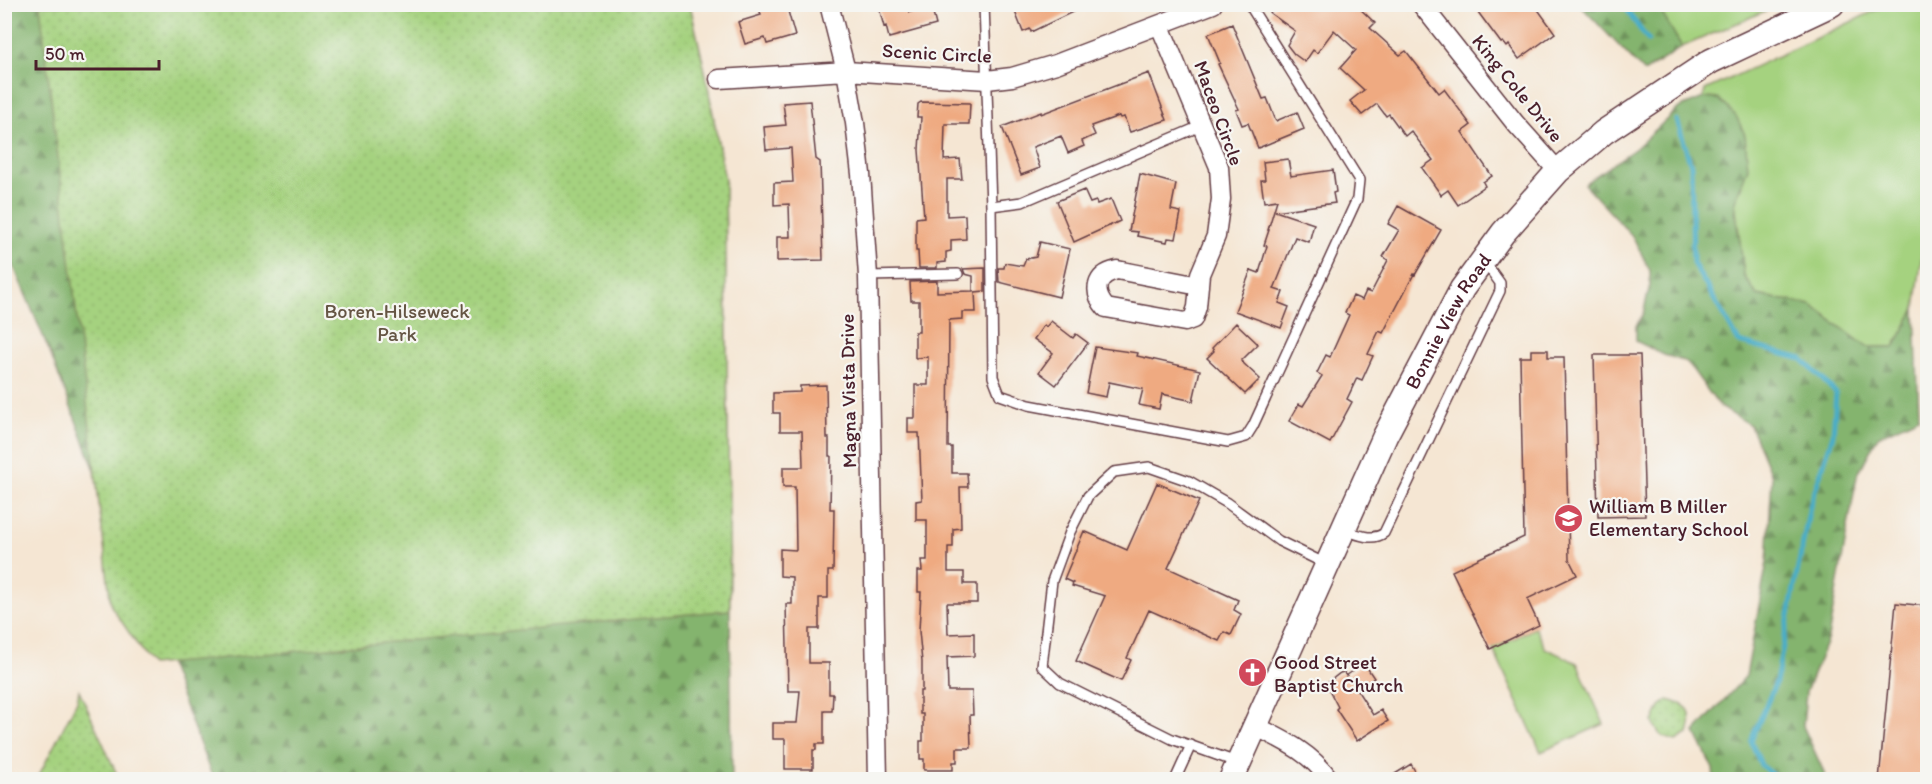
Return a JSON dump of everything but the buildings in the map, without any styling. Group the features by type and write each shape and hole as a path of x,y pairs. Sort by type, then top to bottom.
{"street":[{"name":"Magna Vista Drive","path":"829,4 846,71 861,174 868,276 878,780"},
{"name":"Scenic Circle","path":"719,79 846,71 987,80 1012,77 1056,64 1213,4"},
{"name":"King Cole Drive","path":"1421,4 1515,123 1558,171"},
{"name":"Bonnie View Road","path":"1235,771 1257,727 1390,426 1462,289 1503,233 1558,171 1604,132 1711,61 1832,4"},
{"name":"Maceo Circle","path":"1160,26 1219,168 1221,199 1216,236 1200,274 1199,286 1197,307 1193,319 1185,322 1106,308 1098,299 1097,290 1100,280 1106,272 1117,270 1199,286"},
{"path":"1257,727 1299,748 1324,770 1330,780"}],"lane":[{"path":"984,4 991,206 993,377 1000,395 1029,405 1228,442 1246,437 1253,426 1358,199 1359,180 1249,4"},
{"path":"991,206 1022,202 1203,125"},
{"path":"1344,530 1369,538 1384,533 1500,291 1500,283 1483,260"},
{"path":"868,276 958,274"},
{"path":"1235,771 1191,745 1172,739 1060,683 1042,666 1052,581 1070,532 1088,496 1114,472 1149,467 1189,481 1227,503 1279,541 1328,565"},
{"path":"1175,780 1191,745"}],"green space":[{"name":"Boren-Hilseweck Park","path":"4,5 690,5 706,76 725,181 732,779 213,779 49,350 5,246"},
{"name":"Boren-Hilseweck Park","path":"40,5 690,5 706,76 725,181 730,610 151,665 111,606"},
{"path":"1580,5 1657,5 1682,47 1644,72"},
{"path":"1655,5 1779,5 1682,47"},
{"path":"1887,5 1927,5 1927,216 1915,309 1894,347 1867,347 1811,305 1757,295 1744,276 1735,201 1742,185 1719,99 1703,98 1705,90"},
{"path":"1703,98 1719,99 1736,116 1745,135 1748,168 1735,201 1736,219 1744,276 1757,295 1811,305 1867,347 1894,347 1915,309 1919,417 1878,436 1857,476 1828,638 1806,692 1803,726 1827,779 1714,779 1713,769 1695,732 1746,676 1767,562 1772,477 1750,425 1719,406 1687,362 1664,355 1636,341 1636,326 1643,314 1650,285 1650,271 1633,237 1584,184 1636,148 1679,108"},
{"path":"1535,628 1545,648 1577,663 1604,724 1541,752 1493,649"},
{"path":"79,690 119,779 37,779 77,701"},
{"path":"1668,700 1686,707 1691,720 1688,734 1676,741 1661,735 1653,722 1660,706"}],"waterway":[{"path":"1622,4 1648,40"},
{"path":"1677,120 1691,165 1693,263 1739,342 1802,359 1836,393 1833,435 1810,506 1776,682 1751,741 1761,765 1778,780"}],"place":[{"name":"William B Miller Elementary School","path":"1568,518"},
{"name":"Good Street Baptist Church","path":"1253,673"}]}
